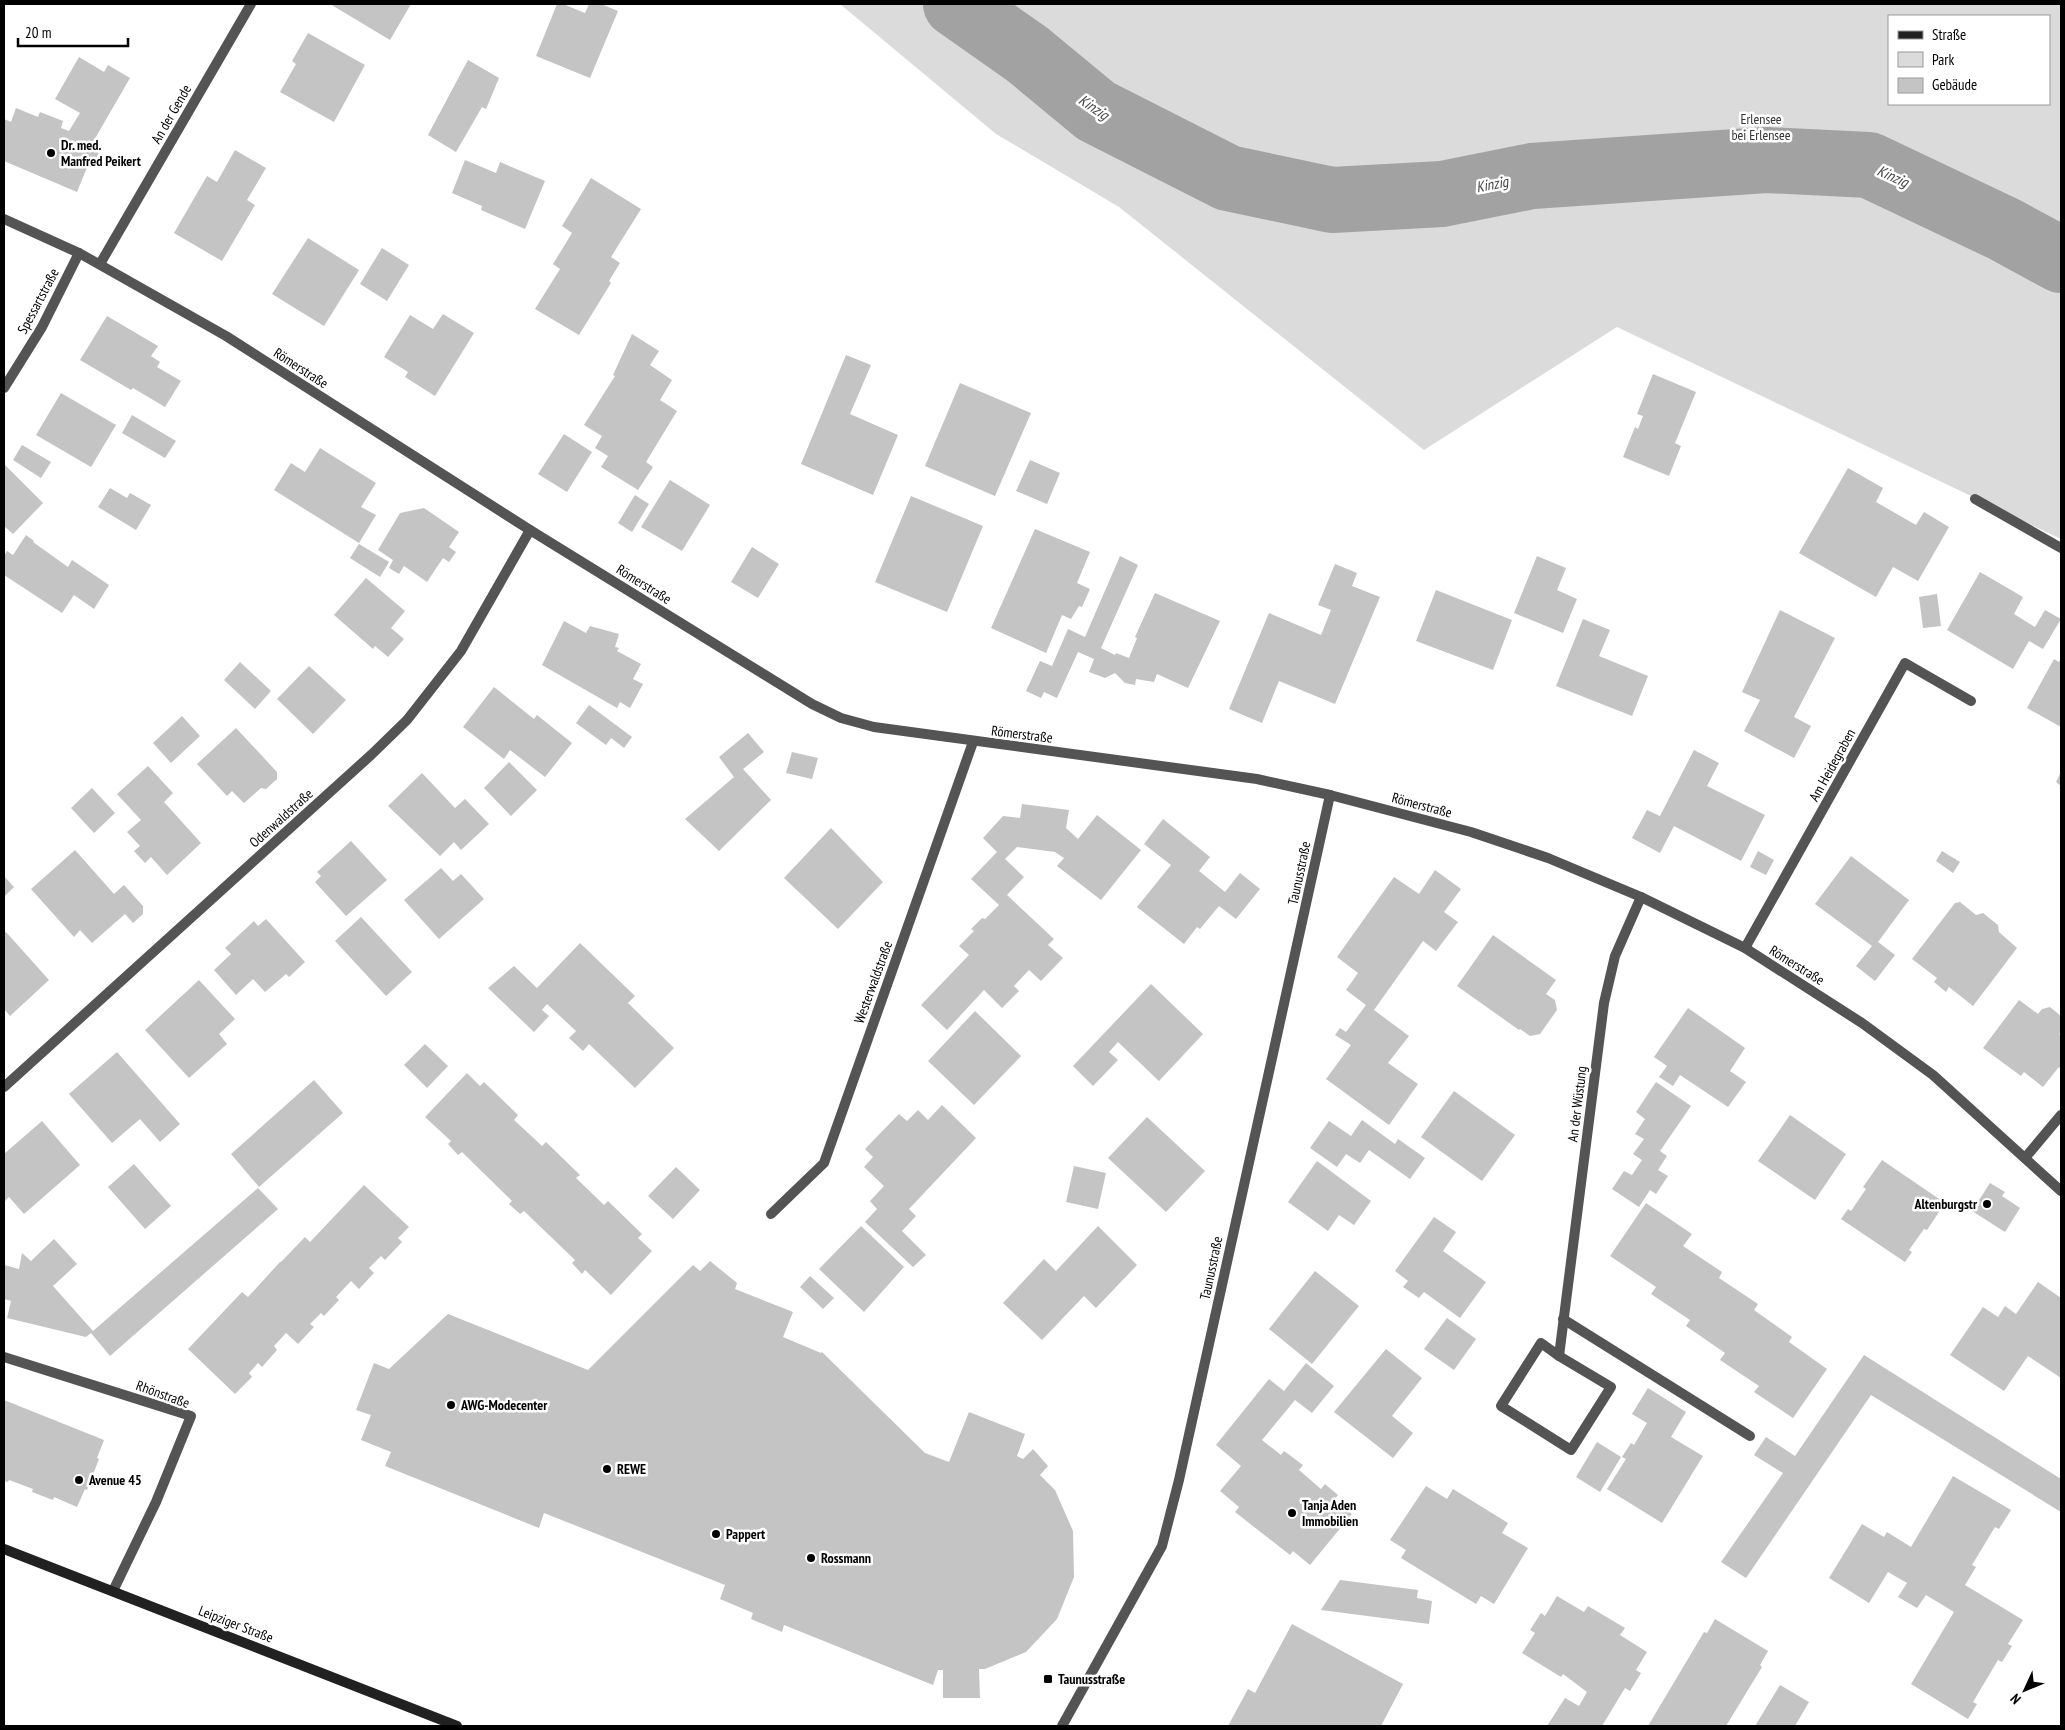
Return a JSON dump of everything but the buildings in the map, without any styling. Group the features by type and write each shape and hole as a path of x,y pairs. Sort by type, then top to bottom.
{"main road":[{"name":"Leipziger Straße","path":"4,1549 458,1726"}],"street":[{"name":"An der Gende","path":"100,264 251,4"},
{"name":"Römerstraße","path":"4,219 79,252 226,336 530,530 812,704 841,718 874,727 973,742 1257,779 1330,795 1470,832 1548,858 1641,898 1745,948 1862,1023 1933,1075 2061,1191"},
{"name":"Spessartstraße","path":"4,388 42,327 79,252"},
{"path":"1975,499 2061,548"},
{"name":"Odenwaldstraße","path":"4,1086 371,755 407,720 461,651 530,530"},
{"name":"Am Heidegraben","path":"1745,948 1905,663 1971,701"},
{"name":"Westerwaldstraße","path":"772,1214 824,1163 973,742"},
{"name":"Taunusstraße","path":"1062,1726 1162,1546 1179,1480 1330,795"},
{"name":"An der Wüstung","path":"1559,1356 1604,1003 1615,956 1641,898"},
{"path":"2025,1158 2061,1115"},
{"path":"1564,1319 1750,1436"},
{"path":"1541,1343 1559,1356 1611,1387 1571,1450 1501,1406 1541,1343"},
{"name":"Rhönstraße","path":"4,1357 191,1416 156,1502 113,1591"}],"green space":[{"name":"Erlensee bei Erlensee","path":"840,4 2061,4 2061,539 1617,327 1424,450 1119,207 996,134"}],"waterway":[{"name":"Kinzig","path":"956,4 1027,54 1096,111 1228,178 1332,200 1442,194 1532,176 1766,160 1869,165 2004,229 2061,260"}],"place":[{"name":"Dr. med. Manfred Peikert","path":"51,153"},
{"name":"Altenburgstr","path":"1987,1204"},
{"name":"AWG-Modecenter","path":"451,1405"},
{"name":"REWE","path":"607,1469"},
{"name":"Avenue 45","path":"79,1480"},
{"name":"Tanja Aden Immobilien","path":"1292,1513"},
{"name":"Pappert","path":"716,1534"},
{"name":"Rossmann","path":"811,1558"},
{"name":"Taunusstraße","path":"1048,1679"}]}
